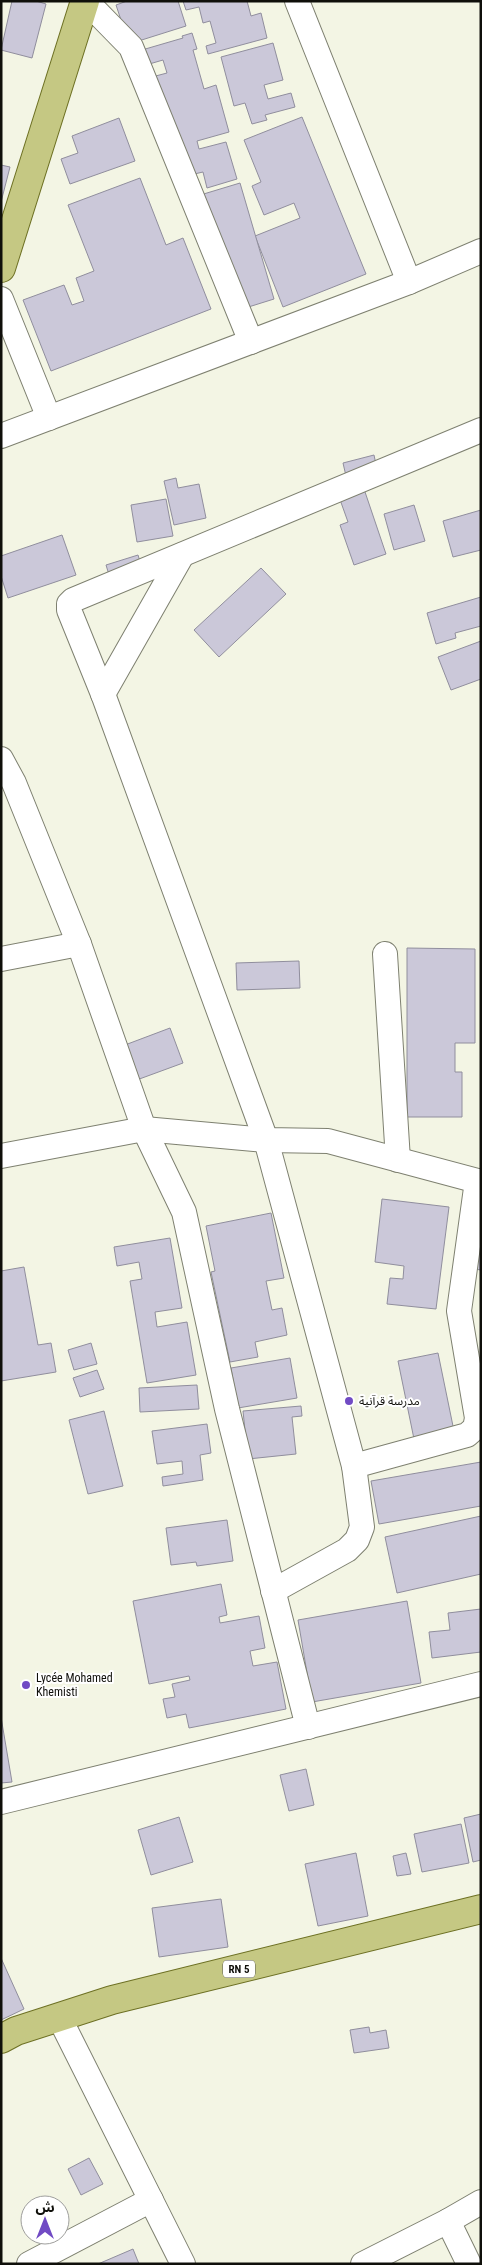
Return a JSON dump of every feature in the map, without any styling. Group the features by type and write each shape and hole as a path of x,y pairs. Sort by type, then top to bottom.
{"main road":[{"path":"1,268 86,1"},
{"name":"RN 5","path":"1,2039 16,2031 112,2000 481,1909"}],"street":[{"path":"86,1 131,48 251,342"},
{"path":"297,1 409,282"},
{"path":"1,436 409,282 481,251"},
{"path":"1,299 49,418"},
{"path":"274,1591 347,1550 357,1540 362,1527 354,1466 266,1140 103,694 69,610 69,604 73,600 481,430"},
{"path":"103,694 182,555"},
{"path":"1,759 8,784 79,944 144,1129 184,1212 226,1409 308,1727"},
{"path":"1,959 79,944"},
{"path":"385,954 398,1160"},
{"path":"1,1156 144,1129 266,1140 328,1141 479,1182 458,1311 477,1418 475,1428 467,1435 354,1466"},
{"path":"1,1802 481,1684"},
{"path":"60,2017 183,2264"},
{"path":"29,2264 151,2200"},
{"path":"363,2264 481,2202"},
{"path":"448,2220 469,2264"}],"building":[{"path":"12,1 36,1 46,4 32,58 1,50"},
{"path":"127,1 178,1 186,26 129,44 116,5"},
{"path":"183,1 247,1 251,16 261,13 267,38 208,54 206,46 216,43 210,21 203,23 199,7 186,10"},
{"path":"192,33 197,49 193,50 204,89 216,85 229,132 197,141 199,149 226,142 237,179 207,188 203,172 190,175 148,78 167,73 163,60 139,67 135,52 183,38 182,36"},
{"path":"273,43 283,80 264,85 268,99 291,93 295,107 265,115 267,120 252,124 245,103 234,106 221,57"},
{"path":"302,117 366,274 283,307 255,236 300,218 294,203 264,215 252,186 261,182 244,140"},
{"path":"119,118 135,161 70,184 61,159 78,153 72,136"},
{"path":"1,165 10,167 1,202"},
{"path":"140,178 166,245 183,238 211,309 51,371 23,300 64,285 72,305 84,301 76,278 94,271 68,205"},
{"path":"240,183 274,299 242,309 197,196"},
{"path":"374,455 377,469 346,476 343,463"},
{"path":"176,478 178,488 199,484 206,518 174,525 164,481"},
{"path":"363,486 386,554 354,565 340,525 348,522 338,494"},
{"path":"166,499 173,536 137,542 131,505"},
{"path":"414,505 425,541 394,550 384,514"},
{"path":"481,510 481,550 453,557 443,521"},
{"path":"62,535 76,575 8,598 1,576 1,556"},
{"path":"138,555 142,568 110,578 106,565"},
{"path":"261,568 286,594 219,657 194,630"},
{"path":"481,597 481,626 455,633 456,638 436,644 427,613"},
{"path":"481,641 481,679 451,690 438,657"},
{"path":"407,948 475,949 475,1043 455,1043 455,1072 462,1072 462,1117 407,1117"},
{"path":"299,961 300,988 237,990 236,963"},
{"path":"170,1028 183,1063 123,1085 109,1051"},
{"path":"382,1199 449,1207 436,1309 387,1304 390,1278 403,1279 404,1266 375,1262"},
{"path":"271,1213 284,1278 266,1281 272,1310 282,1308 287,1335 255,1342 258,1357 230,1362 211,1272 215,1271 206,1226"},
{"path":"481,1234 481,1270 468,1268"},
{"path":"170,1238 182,1308 155,1312 157,1327 187,1322 196,1375 147,1383 130,1281 142,1279 139,1262 117,1266 114,1247"},
{"path":"24,1267 38,1345 51,1343 56,1372 1,1381 1,1271"},
{"path":"91,1343 97,1364 74,1370 68,1350"},
{"path":"438,1353 454,1431 414,1439 398,1361"},
{"path":"290,1358 297,1398 238,1408 231,1368"},
{"path":"97,1370 104,1389 80,1397 73,1378"},
{"path":"197,1385 199,1409 140,1412 139,1388"},
{"path":"301,1406 302,1416 292,1417 296,1454 248,1459 243,1411"},
{"path":"104,1411 123,1486 88,1494 69,1420"},
{"path":"207,1424 211,1453 200,1455 203,1480 163,1486 162,1477 183,1474 182,1461 157,1464 152,1431"},
{"path":"481,1462 481,1506 379,1524 371,1481"},
{"path":"481,1516 481,1574 397,1593 385,1537"},
{"path":"227,1520 233,1561 197,1566 196,1562 171,1565 166,1528"},
{"path":"221,1584 227,1615 219,1617 220,1623 259,1616 265,1648 250,1651 253,1666 277,1662 286,1709 189,1728 186,1714 167,1718 163,1699 175,1697 172,1684 190,1680 189,1676 149,1684 133,1601"},
{"path":"407,1601 421,1683 312,1702 298,1620"},
{"path":"481,1609 481,1652 432,1658 429,1632 450,1630 448,1613"},
{"path":"1,1717 12,1782 1,1783"},
{"path":"306,1769 314,1805 289,1811 280,1775"},
{"path":"481,1814 481,1860 473,1862 464,1818"},
{"path":"179,1817 193,1862 151,1875 138,1830"},
{"path":"461,1824 469,1863 422,1872 414,1834"},
{"path":"356,1853 368,1916 318,1926 305,1864"},
{"path":"406,1853 411,1874 397,1876 393,1856"},
{"path":"221,1899 228,1947 159,1957 152,1908"},
{"path":"1,1958 24,2009 1,2020"},
{"path":"369,2027 370,2033 386,2030 389,2048 354,2053 350,2030"},
{"path":"89,2158 103,2184 81,2195 68,2169"},
{"path":"133,2249 139,2264 98,2264"}],"place":[{"name":"مدرسة قرآنية","path":"349,1401"},
{"name":"Lycée Mohamed Khemisti","path":"26,1685"}]}
